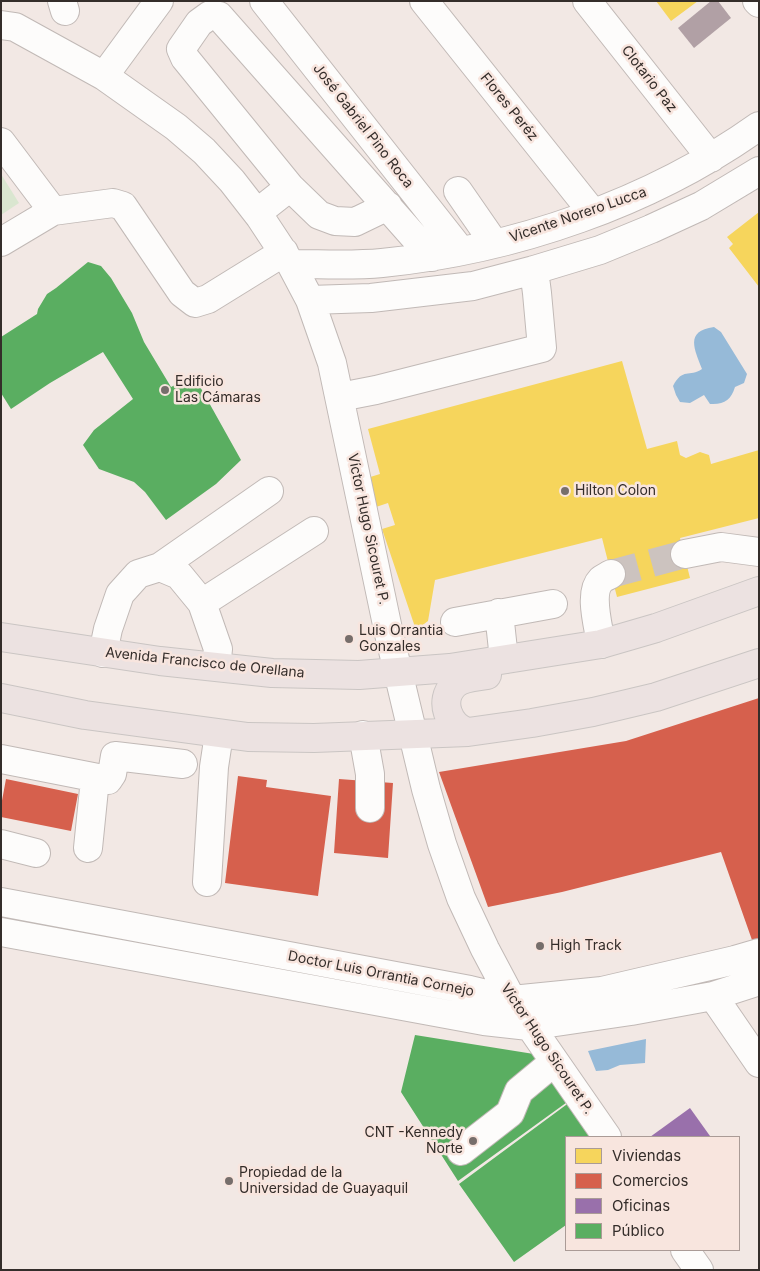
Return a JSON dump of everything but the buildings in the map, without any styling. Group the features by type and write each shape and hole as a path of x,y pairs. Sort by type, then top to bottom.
{"main road":[{"name":"Avenida Francisco de Orellana","path":"1,637 103,653 272,673 359,675 450,668 601,644 664,625 759,591"},
{"path":"468,732 460,730 449,717 446,708 449,692 454,685 463,680 555,664 601,644"},
{"path":"1,698 85,716 248,737 314,738 468,732 593,712 656,697 759,663"}],"street":[{"path":"104,76 159,1"},
{"name":"José Gabriel Pino Roca","path":"264,1 461,251"},
{"name":"Flores Peréz","path":"424,1 593,213"},
{"name":"Clotario Paz","path":"587,1 711,158"},
{"path":"388,206 355,222 335,221 319,215 290,187 185,58 181,49 199,23 210,14 218,16 388,206 432,257"},
{"name":"Víctor Hugo Sicouret P.","path":"1,24 15,28 104,76 176,127 204,151 232,181 288,258 310,300 332,363 399,672 426,790 442,844 462,898 485,949 512,1000 606,1136"},
{"name":"Vicente Norero Lucca","path":"288,258 381,263 432,257 527,236 650,191 711,158 759,126"},
{"path":"1,142 53,211"},
{"path":"310,300 371,298 473,286 534,270 600,250 651,229 701,206 759,171"},
{"path":"257,213 290,187"},
{"path":"458,191 494,243"},
{"path":"1,242 53,211 113,203 123,206 182,293 195,303 208,299 288,258"},
{"path":"340,397 376,390 542,348 534,270"},
{"path":"103,653 108,629 120,594 138,574 160,567 269,492"},
{"path":"202,603 314,531"},
{"path":"685,554 721,547 759,552"},
{"path":"160,567 179,575 202,603 218,649 216,666"},
{"path":"601,644 594,602 595,589 601,580 611,574"},
{"path":"455,622 553,604"},
{"path":"499,613 504,659"},
{"path":"207,882 214,767 219,734"},
{"path":"362,735 370,774 370,808"},
{"path":"1,759 95,779 108,780 112,774 115,756 183,764"},
{"path":"88,848 95,779"},
{"path":"1,844 36,853"},
{"name":"Doctor Luis Orrantia Cornejo","path":"1,902 451,986 512,1000 602,992 735,960 759,952"},
{"name":"Doctor Luis Orrantia Cornejo","path":"1,932 484,1021 529,1026 631,1011 713,996 759,981"},
{"path":"713,996 759,1063"},
{"path":"461,1151 510,1113 518,1091 554,1062"},
{"path":"686,1251 699,1270"}],"green space":[{"path":"1,174 19,203 1,215"}],"water":[{"path":"714,327 721,332 747,374 744,383 735,387 729,398 719,404 710,404 704,395 690,403 680,402 673,386 677,380 683,375 702,369 695,348 695,337 705,329"},
{"path":"646,1039 645,1063 620,1065 608,1070 596,1071 588,1051"}],"tunnel":[{"path":"611,574 685,554"}],"place":[{"name":"Edificio Las Cámaras","path":"165,390"},
{"name":"Hilton Colon","path":"565,491"},
{"name":"Luis Orrantia Gonzales","path":"349,639"},
{"name":"High Track","path":"540,946"},
{"name":"CNT -Kennedy Norte","path":"473,1141"},
{"name":"Propiedad de la Universidad de Guayaquil","path":"229,1181"}]}
